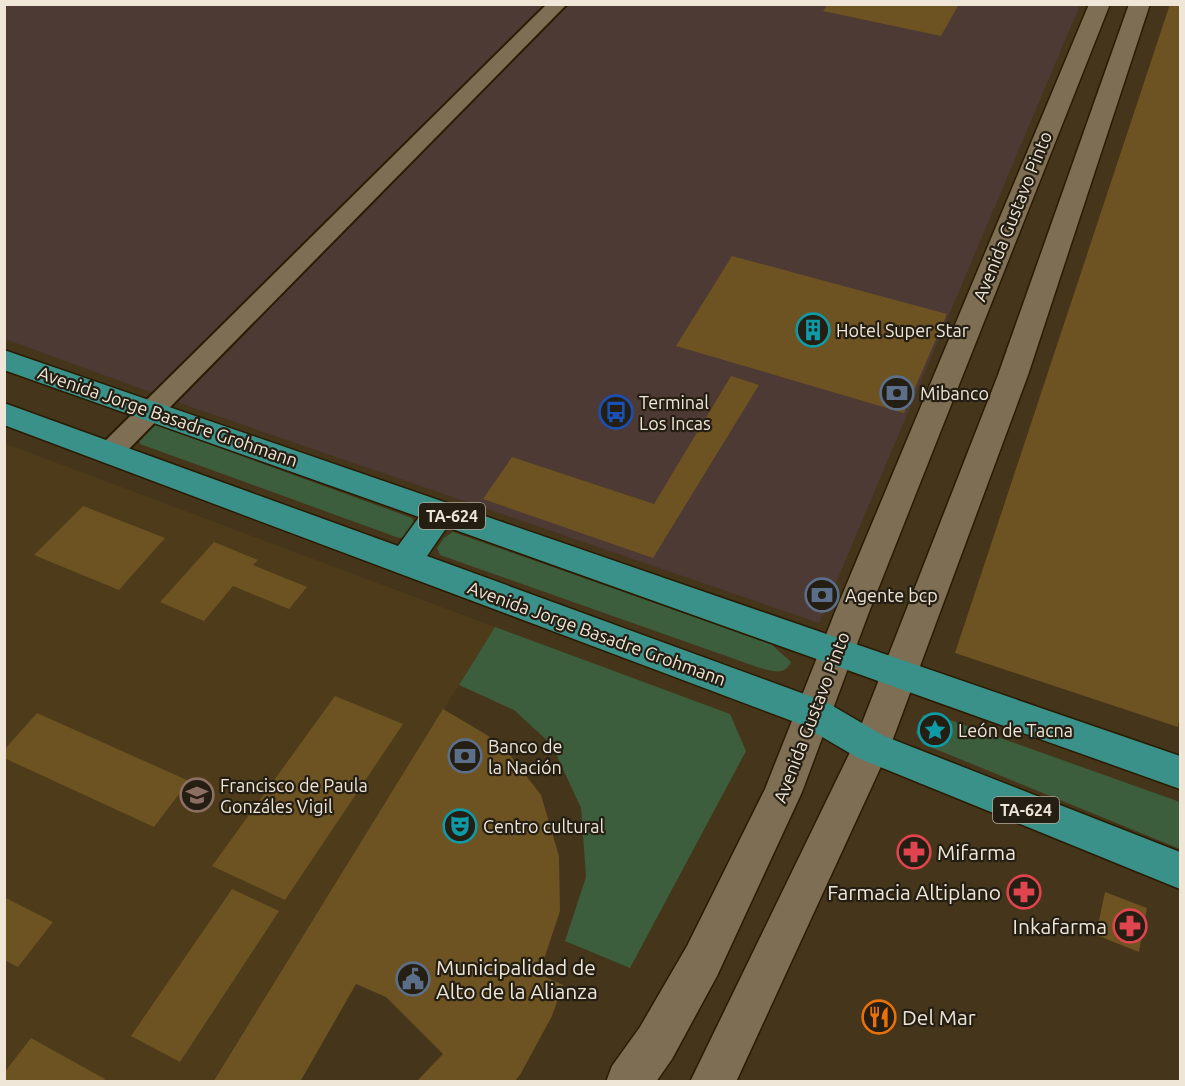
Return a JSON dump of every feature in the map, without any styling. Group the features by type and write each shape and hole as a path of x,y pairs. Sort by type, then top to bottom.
{"highway":[{"name":"Avenida Jorge Basadre Grohmann","path":"4,359 1180,772"},
{"name":"Avenida Jorge Basadre Grohmann","path":"4,413 813,713 871,747 1180,871"},
{"path":"404,562 441,512"}],"main road":[{"name":"Avenida Gustavo Pinto","path":"628,1082 656,1043 702,961 783,792 836,651 1100,4"},
{"path":"712,1082 871,747 900,674 1013,375 1140,4"}],"street":[{"path":"110,452 558,4"}],"shaded area":[{"path":"4,5 1080,5 819,623 194,408 5,339"},
{"name":"Francisco de Paula Gonzáles Vigil","path":"4,443 495,627 213,1081 5,1081"}],"green space":[{"path":"156,425 412,518 416,528 408,537 399,538 140,444 139,435 145,429"},
{"path":"453,532 771,644 791,662 782,671 760,668 440,555 437,548 444,538"},
{"path":"495,627 730,714 746,751 630,968 565,941 586,877 581,808 552,745 514,710 459,685"},
{"path":"923,715 936,715 1180,802 1180,849 923,744 916,733"}],"building":[{"path":"828,4 959,4 941,36 823,11"},
{"path":"1170,4 1180,4 1180,713 1178,727 955,653"},
{"name":"Hotel Super Star","path":"732,256 947,314 904,413 676,346"},
{"path":"731,376 759,385 653,558 483,499 512,457 654,504"},
{"path":"83,506 165,538 119,590 34,555"},
{"path":"214,542 258,560 253,565 307,587 289,609 233,586 204,621 160,602"},
{"path":"335,696 403,724 285,900 212,866"},
{"path":"443,709 487,735 511,756 541,795 559,856 560,911 539,974 563,985 552,1016 520,1075 514,1082 416,1082 443,1054 386,997 356,984 300,1082 213,1082"},
{"path":"37,713 189,781 154,827 4,758 4,750"},
{"path":"232,889 279,911 180,1062 131,1036"},
{"path":"1105,892 1147,908 1139,952 1096,935"},
{"path":"4,897 53,922 18,967 4,960"},
{"path":"31,1038 105,1079 103,1082 4,1082 4,1073"}],"place":[{"name":"Hotel Super Star","path":"813,330"},
{"name":"Mibanco","path":"897,393"},
{"name":"Terminal Los Incas","path":"616,412"},
{"name":"Agente bcp","path":"822,595"},
{"name":"León de Tacna","path":"935,730"},
{"name":"Banco de la Nación","path":"465,756"},
{"name":"Francisco de Paula Gonzáles Vigil","path":"197,795"},
{"name":"Centro cultural","path":"460,826"},
{"name":"Mifarma","path":"914,852"},
{"name":"Farmacia Altiplano","path":"1024,892"},
{"name":"Inkafarma","path":"1130,926"},
{"name":"Municipalidad de Alto de la Alianza","path":"413,979"},
{"name":"Del Mar","path":"879,1017"}]}
